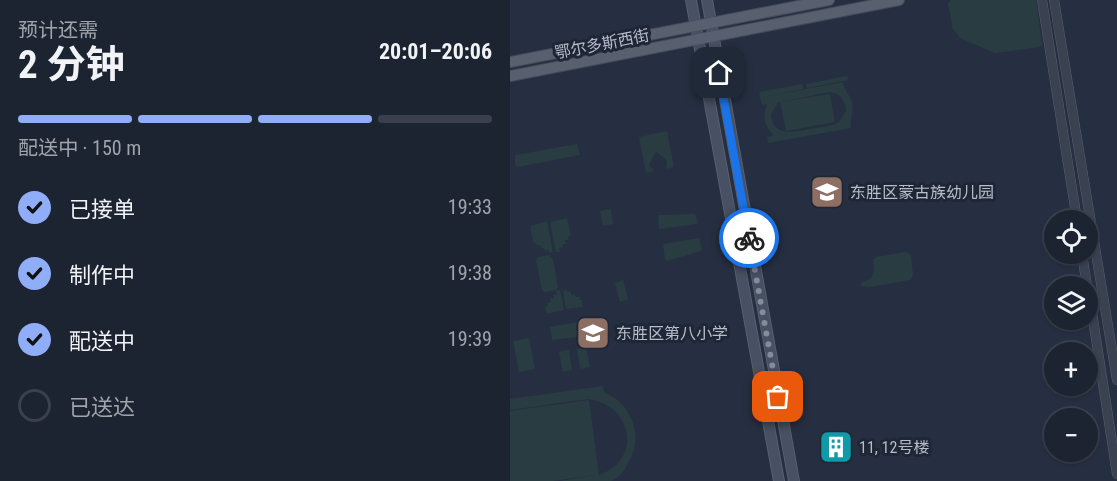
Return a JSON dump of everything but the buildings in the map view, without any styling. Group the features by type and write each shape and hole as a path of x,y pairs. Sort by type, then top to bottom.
{"main road":[{"path":"691,0 779,481"},
{"path":"707,0 712,38 794,481"},
{"name":"鄂尔多斯西街","path":"510,62 829,0"},
{"name":"鄂尔多斯西街","path":"510,76 899,0"}],"street":[{"path":"1042,0 1075,210"},
{"path":"1054,0 1117,380"},
{"path":"1094,330 1117,474"}],"shaded area":[{"path":"951,0 1036,0 1042,44 1040,47 995,53 960,38 953,29 948,4"},
{"path":"847,76 848,80 807,88 806,84"},
{"path":"843,82 852,104 851,128 768,143 767,137 774,135 766,124 764,117 767,104 762,105 759,92 802,84 803,89 764,97","holes":["833,93 841,98 846,107 846,111 836,124 791,132 780,130 772,121 771,114 778,103"]},
{"path":"830,94 835,122 786,131 780,102"},
{"path":"667,131 674,167 666,169 667,161 656,151 649,165 654,171 646,173 639,137"},
{"path":"577,144 580,155 517,167 515,165 515,155"},
{"path":"611,209 613,224 603,226 600,211"},
{"path":"695,214 698,223 696,224 659,229 658,215"},
{"path":"567,218 571,235 568,237 569,240 565,240 566,244 562,244 563,247 559,248 560,252 556,252 550,222"},
{"path":"547,221 553,252 549,253 549,250 545,251 533,242 530,226"},
{"path":"699,238 701,251 665,260 663,244"},
{"path":"906,252 911,255 913,276 910,280 869,287 860,286 862,282 871,279 874,270 873,260 876,257"},
{"path":"549,255 553,259 558,287 557,290 544,292 536,260 538,257"},
{"path":"623,280 628,299 620,302 615,283"},
{"path":"567,289 571,295 575,294 582,300 583,307 566,309 563,291"},
{"path":"560,290 564,310 547,314 545,307 548,306 547,303 554,298 553,295 557,294 556,291"},
{"path":"583,321 586,336 552,340 550,327"},
{"path":"529,338 535,369 519,372 513,341"},
{"path":"586,347 590,367 580,369 577,349"},
{"path":"569,350 572,370 563,372 559,352"},
{"path":"603,386 604,392 622,405 629,414 635,433 632,455 620,474 611,481 560,481 595,475 553,481 510,481 510,411 589,400 599,475 613,468 622,458 627,446 627,434 623,422 615,411 603,403 588,399 510,410 510,399"}],"way so far":[{"path":"749,238 778,397"}],"place":[{"name":"东胜区蒙古族幼儿园","path":"827,192"},
{"name":"东胜区第八小学","path":"593,333"},
{"name":"11, 12号楼","path":"836,447"}],"route":[{"path":"719,73 749,238"}]}
